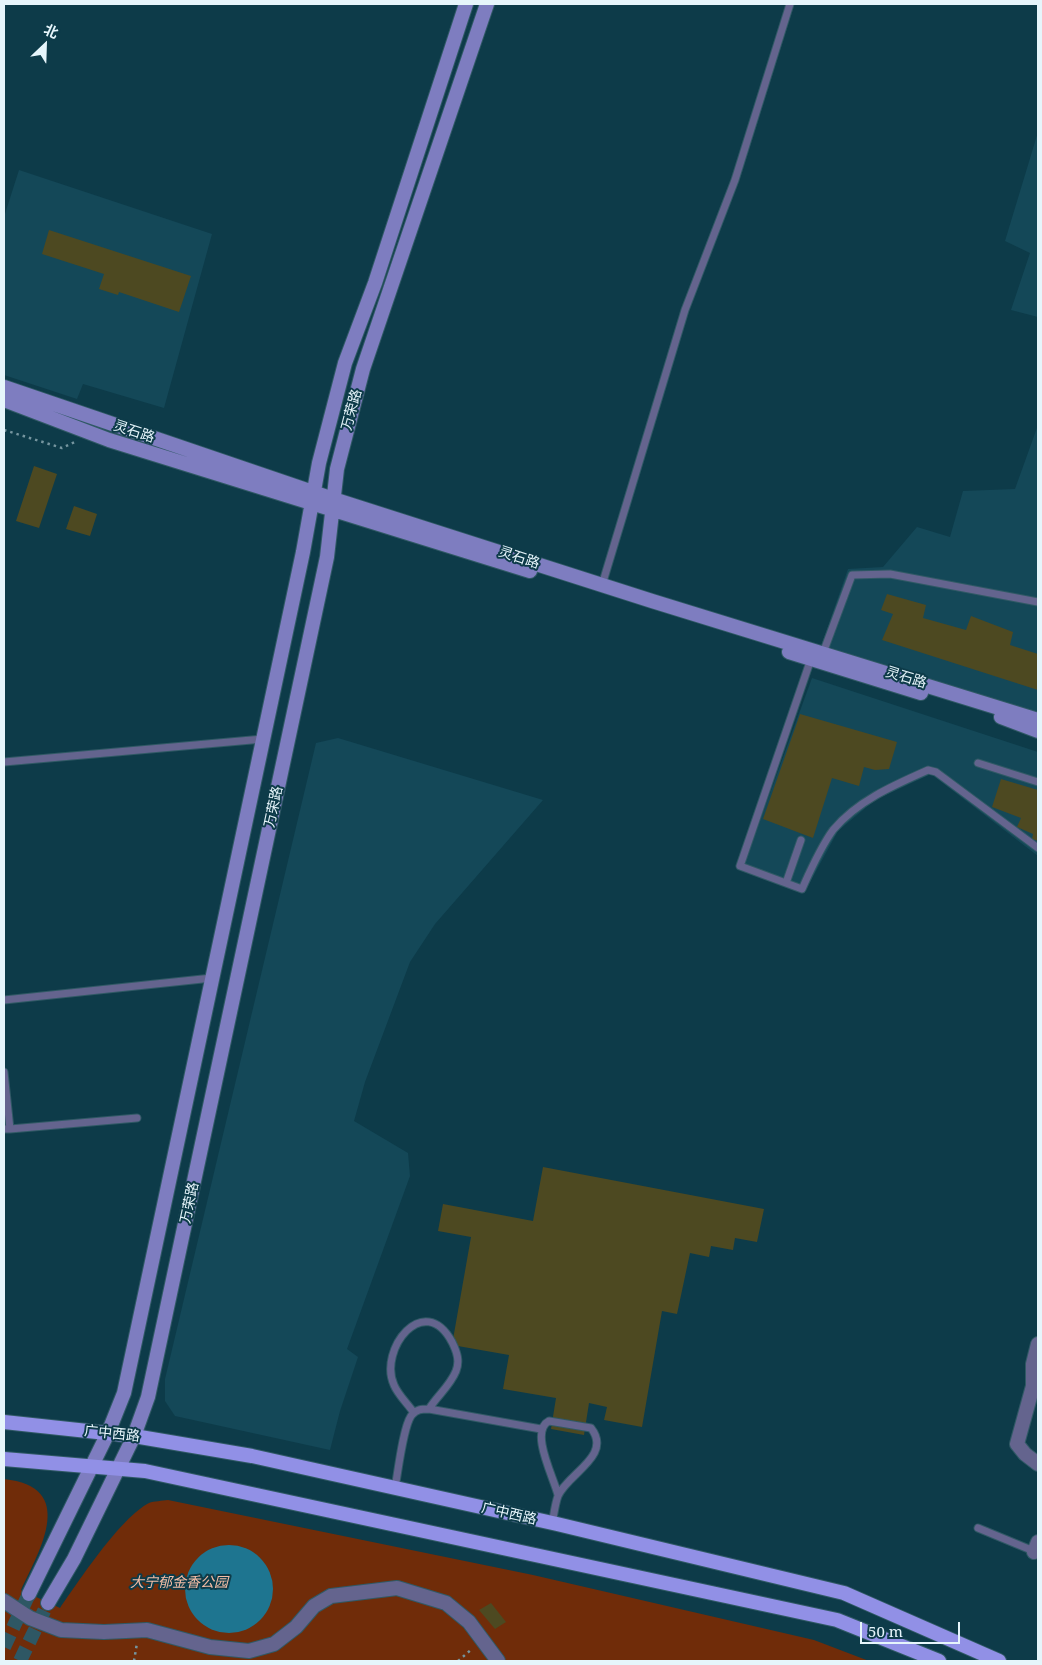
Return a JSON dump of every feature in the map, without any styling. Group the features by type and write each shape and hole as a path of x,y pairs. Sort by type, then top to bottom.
{"main road":[{"name":"万荣路","path":"29,1594 108,1434 124,1393 263,739 312,498 352,339 375,283 466,4"},
{"name":"万荣路","path":"48,1603 74,1559 117,1467 134,1436 150,1387 325,567 337,469 363,369 486,4"},
{"name":"灵石路","path":"4,387 333,505 817,656 1038,720"},
{"name":"灵石路","path":"4,400 91,433 312,498"},
{"name":"灵石路","path":"333,505 602,585 1038,731"},
{"name":"广中西路","path":"4,1422 134,1436 252,1456 552,1523 844,1594 999,1661"},
{"path":"4,1459 117,1467 145,1471 838,1620 939,1661"}],"street":[{"path":"1038,1344 1033,1364 1033,1386 1017,1444 1025,1454 1038,1464"},
{"path":"4,1601 30,1618 61,1630 147,1630 210,1647 248,1650 274,1644 296,1627 314,1606 331,1596 397,1588 446,1603 469,1622 498,1661"}],"lane":[{"path":"602,585 685,310 735,180 790,4"},
{"path":"1038,602 890,574 852,575 817,656 740,866 802,889 817,856 834,830 878,793 928,770 936,772 1038,848"},
{"path":"4,762 263,739"},
{"path":"978,763 1038,782"},
{"path":"786,882 801,840"},
{"path":"4,1000 212,978"},
{"path":"4,1072 7,1129 137,1118"},
{"path":"414,1413 394,1385 390,1370 402,1335 415,1323 428,1321 441,1327 449,1337 456,1350 458,1361 450,1382 429,1409"},
{"path":"394,1488 407,1428 414,1413 418,1410 429,1409 541,1429"},
{"path":"552,1523 558,1495 591,1459 597,1446 597,1435 591,1428 548,1421 544,1423 541,1429 542,1447 558,1495"},
{"path":"978,1528 1037,1549"}],"path":[{"path":"4,430 62,448 91,433"},
{"path":"134,1661 138,1630"},
{"path":"458,1661 483,1640"}],"shaded area":[{"path":"1038,132 1038,317 1011,310 1030,253 1005,241"},
{"path":"19,170 212,234 164,408 83,384 77,399 4,375 4,217"},
{"path":"1038,425 1038,716 821,646 848,569 883,567 917,527 950,537 963,491 1015,489"},
{"path":"812,678 1038,752 1038,856 931,774 875,800 838,831 804,893 742,870"},
{"path":"338,738 543,800 435,924 410,962 365,1082 354,1121 408,1153 410,1176 347,1349 358,1357 340,1411 330,1450 175,1416 165,1401 165,1379 316,743"},
{"path":"229,1545 246,1548 260,1558 270,1572 273,1589 270,1606 260,1620 246,1630 229,1633 212,1630 198,1620 188,1606 185,1589 188,1572 198,1558 212,1548"}],"green space":[{"name":"大宁郁金香公园","path":"4,1479 27,1484 40,1494 47,1507 44,1539 21,1590 60,1608 101,1551 126,1522 149,1503 168,1500 533,1575 814,1640 869,1661 4,1661"}],"building":[{"path":"49,230 191,276 179,312 119,292 118,295 99,289 104,274 42,254"},
{"path":"34,466 57,474 39,528 16,521"},
{"path":"74,506 97,514 90,536 66,529"},
{"path":"887,594 926,605 923,618 966,630 971,616 1013,632 1010,645 1038,654 1038,690 882,640 893,614 881,610"},
{"path":"800,714 897,742 889,769 875,770 864,767 859,786 832,778 813,838 763,819"},
{"path":"1001,779 1038,790 1038,841 1032,839 1033,834 1017,827 1021,818 992,807"},
{"path":"543,1167 764,1209 757,1242 735,1238 733,1250 711,1246 709,1257 690,1253 677,1314 662,1311 642,1427 604,1420 607,1407 589,1403 584,1435 551,1429 556,1398 503,1389 509,1355 452,1345 471,1237 438,1231 443,1204 533,1221"},
{"path":"491,1603 506,1622 495,1629 479,1610"}],"tunnel":[{"path":"4,1647 29,1594"},
{"path":"20,1661 48,1603"}]}
